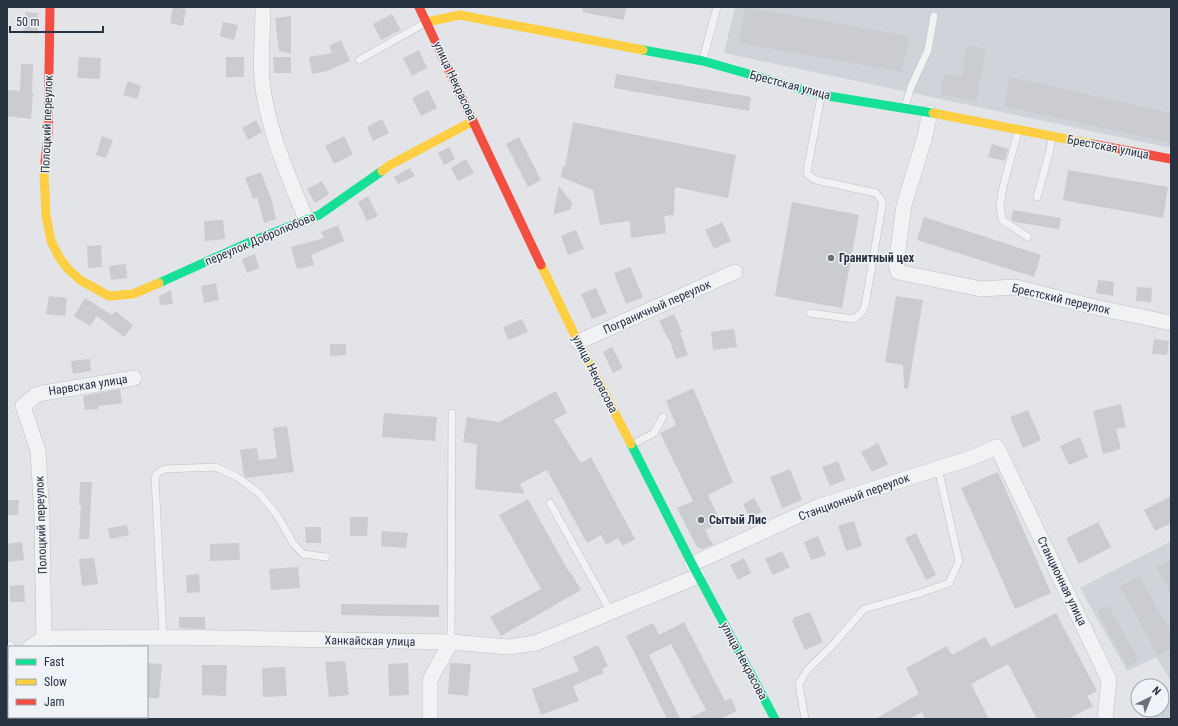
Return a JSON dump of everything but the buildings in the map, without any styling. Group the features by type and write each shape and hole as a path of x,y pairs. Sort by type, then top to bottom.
{"street":[{"name":"Полоцкий переулок","path":"50,7 48,135 44,174 46,215 51,241"},
{"path":"263,7 262,80 268,116 285,169 306,219"},
{"path":"418,7 426,22"},
{"name":"Брестская улица","path":"426,22 460,15 703,61 822,95 1018,130 1171,160"},
{"name":"улица Некрасова","path":"426,22 578,342 695,570 775,719"},
{"name":"Брестский переулок","path":"930,114 924,140 904,205 896,266 898,272 981,289 1015,287 1090,306 1171,323"},
{"name":"переулок Добролюбова","path":"51,241 59,257 68,269 80,280 109,296 133,294 252,241 319,215 390,166 473,120"},
{"name":"Пограничный переулок","path":"578,342 735,272"},
{"name":"Нарвская улица","path":"23,406 36,395 43,393 134,378"},
{"name":"Полоцкий переулок","path":"23,406 38,451 42,516 44,642"},
{"name":"Станционный переулок","path":"695,570 817,507 971,458 997,447"},
{"name":"Станционная улица","path":"997,447 1109,680 1105,719"},
{"name":"Ханкайская улица","path":"44,642 163,637 451,642 508,647 536,643 611,612 695,570"},
{"path":"33,646 44,642"},
{"path":"430,719 430,681 451,642"}],"lane":[{"path":"703,61 717,7"},
{"path":"904,109 911,87 928,50 934,16"},
{"path":"359,60 426,22"},
{"path":"810,313 853,319 859,316 863,311 882,206 882,200 876,193 816,180 808,175 807,171 822,95"},
{"path":"1018,130 1003,187 1000,206 1002,220 1028,237"},
{"path":"1037,197 1050,154 1052,137"},
{"path":"451,642 452,413"},
{"path":"631,445 654,433 663,417"},
{"path":"163,637 156,478 156,474 160,471 165,469 216,467 237,477 259,493 276,515 293,543 304,554 326,557"},
{"path":"805,719 799,684 807,670 832,646 864,609 948,583 959,561 938,468"},
{"path":"550,503 611,612"}],"shaded area":[{"path":"735,7 1171,7 1171,148 724,53"},
{"path":"1171,541 1171,681 1156,657 1127,671 1080,588"},
{"path":"1171,700 1171,719 1153,719 1170,718"}],"traffic: fast":[{"path":"643,50 703,61 822,95 933,113"},
{"path":"159,283 252,241 319,215 382,171"},
{"path":"631,444 692,564 775,719"}],"traffic: slow":[{"path":"427,22 460,15 643,50"},
{"path":"933,113 1092,144"},
{"path":"382,171 390,165 473,121"},
{"path":"45,162 44,174 46,215 51,241 59,257 68,269 80,280 109,296 133,294 159,283"},
{"path":"541,265 578,342 631,444"}],"traffic: jam":[{"path":"45,162 48,135 50,7"},
{"path":"419,7 541,265"},
{"path":"1092,144 1171,159"}],"place":[{"name":"Гранитный цех","path":"831,258"},
{"name":"Сытый Лис","path":"701,520"}]}
